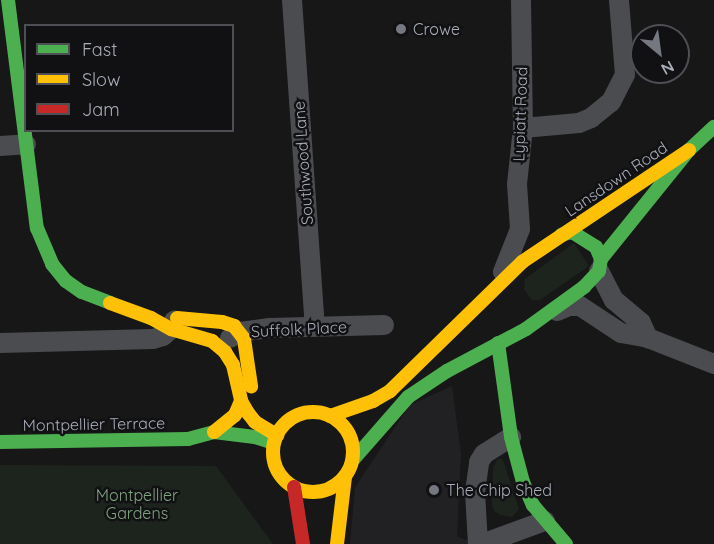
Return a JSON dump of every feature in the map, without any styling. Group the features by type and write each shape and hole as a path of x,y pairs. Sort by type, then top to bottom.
{"main road":[{"path":"8,0 24,128"},
{"name":"Lansdown Road","path":"352,461 381,425 408,397 496,336 526,328 551,313 584,287 689,150 714,126"},
{"path":"24,132 37,228 52,264 66,281 82,292 173,324 212,341 233,365 241,401 255,422 276,439"},
{"name":"Lansdown Road","path":"330,416 373,401 390,391 492,302 522,262 689,150"},
{"path":"561,235 572,232 585,238 596,247 600,265"},
{"path":"173,324 222,322 240,332 246,346 248,378 259,400"},
{"path":"522,346 526,328"},
{"path":"496,336 511,437 528,495 545,521 566,544"},
{"path":"506,401 517,364"},
{"path":"447,371 473,372"},
{"path":"490,381 506,401"},
{"path":"214,432 235,415 241,401"},
{"path":"337,544 345,477 352,461 349,434 338,420 330,416 308,412 286,422 276,439 276,466 286,482 312,492 322,491 339,483 345,477"},
{"path":"273,414 286,422"},
{"name":"Montpellier Terrace","path":"0,442 188,439 214,432 276,439"},
{"name":"Montpellier Terrace","path":"188,439 209,448"},
{"path":"261,461 276,466"},
{"path":"294,487 303,544"}],"street":[{"name":"Southwood Lane","path":"292,0 315,326"},
{"name":"Lypiatt Road","path":"492,302 520,229 517,184 523,128 521,0"},
{"path":"523,128 579,123 591,118 611,102 626,75 619,0"},
{"path":"0,146 26,144"},
{"path":"520,229 561,235"},
{"path":"600,265 614,300 641,323 648,338"},
{"path":"551,313 569,306 580,306 621,333 648,338 714,364"},
{"path":"0,343 153,339 163,336 173,324"},
{"name":"Suffolk Place","path":"219,347 240,332 270,328 384,325"},
{"path":"511,437 484,454 478,462 475,492 480,544 545,521"}],"shaded area":[{"path":"452,386 461,454 457,537 482,544 350,544 355,487 410,405"}],"green space":[{"path":"574,243 589,266 540,300 532,300 524,289 525,279"},
{"path":"497,459 502,459 504,463 519,509 512,517 500,515 494,511 492,504 493,468"},
{"name":"Montpellier Gardens","path":"0,465 216,466 273,544 0,544"}],"traffic: fast":[{"path":"8,0 24,126"},
{"path":"601,259 689,150 714,127"},
{"path":"25,132 37,228 52,264 66,281 82,292 110,303"},
{"path":"352,461 408,397 447,371 526,329 584,287 599,271 601,259 596,247 572,232 561,235"},
{"path":"498,343 511,437 523,482 533,505 566,544"},
{"path":"0,442 188,439 214,432 255,437 274,443"}],"traffic: slow":[{"path":"330,416 373,401 390,391 522,262 689,150"},
{"path":"110,303 151,318 171,329 212,341 225,352 233,365 241,401 248,413 255,422 277,435"},
{"path":"177,318 222,322 234,326 244,339 251,386"},
{"path":"214,432 235,415 241,401"},
{"path":"313,412 328,415 341,424 350,437 353,452 350,467 341,480 328,489 313,492 298,489 285,480 276,467 273,452 276,437 285,424 298,415 313,412"},
{"path":"337,544 345,477"}],"traffic: jam":[{"path":"294,487 303,544"}],"place":[{"name":"Crowe","path":"401,29"},
{"name":"The Chip Shed","path":"434,490"}]}
